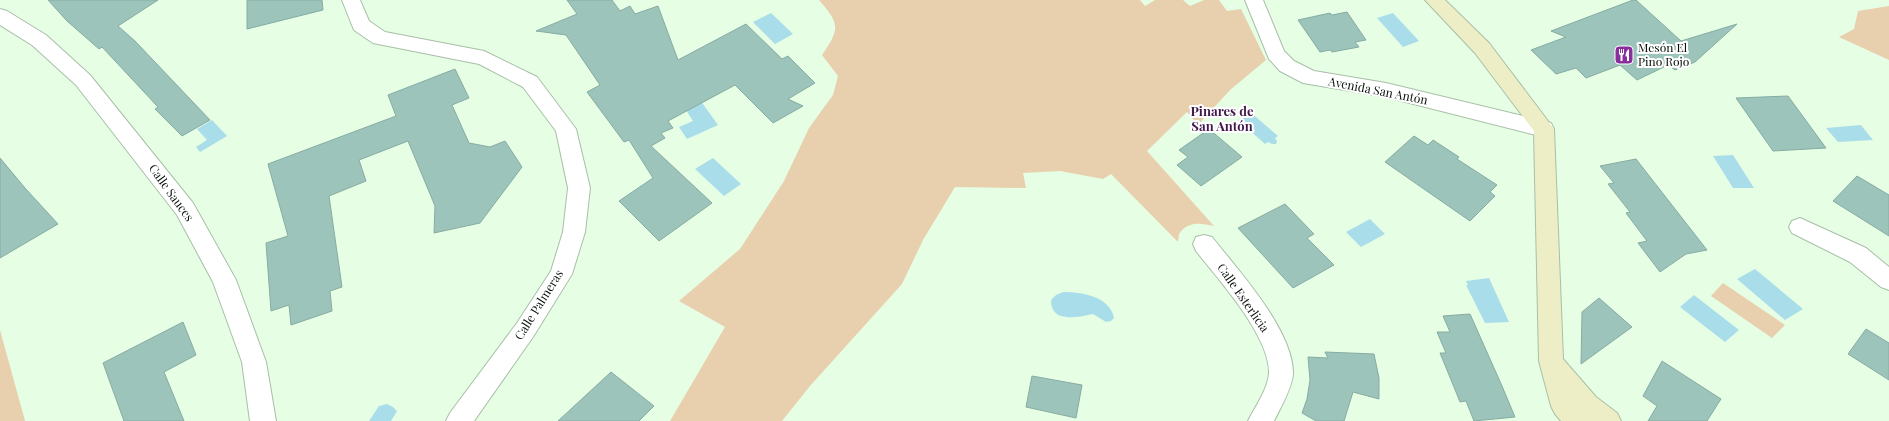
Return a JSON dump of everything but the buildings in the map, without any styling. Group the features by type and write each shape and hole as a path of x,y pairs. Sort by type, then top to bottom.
{"street":[{"name":"Calle Palmeras","path":"351,0 361,25 380,38 484,58 530,82 566,129 579,188 574,232 561,274 525,330 482,386 460,421"},
{"name":"Avenida San Antón","path":"1254,0 1276,54 1287,66 1310,78 1386,90 1544,129"},
{"path":"1434,0 1482,48 1544,129 1551,361 1564,406 1578,421"},
{"name":"Calle Sauces","path":"0,16 39,40 83,80 185,209 224,280 254,362 263,421"},
{"path":"1800,226 1858,255 1889,280"},
{"name":"Calle Esterlicia","path":"1204,244 1260,318 1278,351 1281,374 1261,421"},
{"path":"1551,361 1587,405 1608,421"}],"shaded area":[{"path":"819,0 1140,0 1145,6 1155,0 1183,0 1190,6 1204,0 1219,0 1227,11 1241,9 1266,60 1230,90 1198,125 1187,112 1147,151 1214,226 1204,224 1190,225 1179,234 1178,242 1111,174 1103,179 1060,171 1023,173 1026,188 955,187 923,240 902,284 810,386 782,421 670,421 725,327 679,301 740,249 784,181 809,128 833,95 838,76 822,55 832,39 835,27 831,15"},
{"path":"1889,6 1889,60 1839,37 1854,29 1858,11"},
{"path":"1723,283 1785,325 1772,338 1711,296"},
{"path":"0,330 25,421 0,421"}],"water":[{"path":"771,13 793,34 775,44 753,22"},
{"path":"1393,13 1419,41 1403,47 1377,18"},
{"path":"698,97 718,125 687,139 679,127 693,121 682,104"},
{"path":"1250,112 1278,136 1275,138 1277,141 1276,144 1268,142 1265,144 1238,120"},
{"path":"212,120 227,136 200,152 196,147 207,140 197,129"},
{"path":"1861,125 1873,140 1838,142 1826,128"},
{"path":"1733,155 1754,188 1733,188 1713,156"},
{"path":"713,158 741,184 724,196 695,169"},
{"path":"1370,219 1385,234 1361,247 1346,232"},
{"path":"1755,269 1803,309 1785,320 1737,279"},
{"path":"1489,278 1509,322 1485,323 1466,285 1468,285 1466,281"},
{"path":"1063,292 1086,294 1101,300 1107,305 1114,318 1111,321 1106,322 1093,314 1073,317 1060,316 1055,313 1052,308 1051,300 1056,295"},
{"path":"1694,295 1739,330 1725,342 1680,307"},
{"path":"387,404 397,411 391,421 369,421 379,406"}],"place":[{"name":"Mesón El Pino Rojo","path":"1624,55"}],"district":[{"name":"Pinares de San Antón","path":"1222,118"}]}
